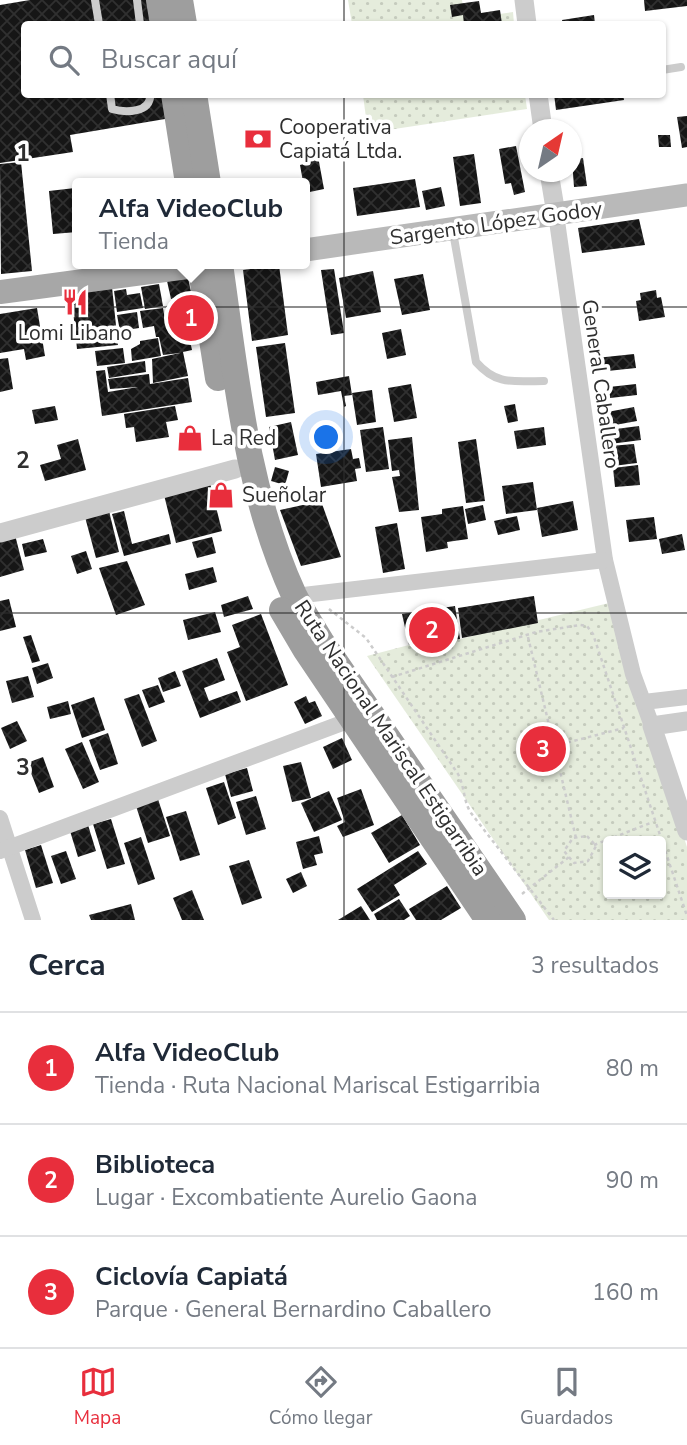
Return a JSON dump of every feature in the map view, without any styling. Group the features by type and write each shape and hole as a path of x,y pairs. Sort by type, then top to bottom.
{"highway":[{"path":"159,0 162,21"},
{"path":"180,0 184,21"},
{"path":"169,98 187,178"},
{"path":"169,98 206,178"},
{"name":"Ruta Nacional Mariscal Estigarribia","path":"208,269 223,409 235,469 250,530 278,603 304,649 352,719 502,916"},
{"name":"Ruta Nacional Mariscal Estigarribia","path":"208,269 267,524 303,595 321,640 502,916"}],"main road":[{"name":"Sargento López Godoy","path":"310,249 687,195"},
{"path":"0,292 170,269"}],"street":[{"path":"524,0 527,21"},
{"path":"539,98 541,119"},
{"path":"551,182 556,214"},
{"name":"General Caballero","path":"556,214 605,560 633,674 652,726"},
{"path":"0,533 235,469"},
{"path":"303,595 605,560"},
{"path":"644,702 687,697"},
{"path":"5,848 352,719"},
{"path":"687,721 652,726 687,831"},
{"path":"0,818 5,848 33,920"}],"lane":[{"path":"95,0 98,21"},
{"path":"137,0 140,21"},
{"path":"666,70 681,67"},
{"path":"111,98 112,109 117,111 142,109 167,98"},
{"path":"452,229 476,362 501,382 544,381"}],"path":[{"path":"303,595 366,638 463,782 467,806 554,920"},
{"path":"392,677 528,636 580,625 589,628 687,916"},
{"path":"528,636 576,838"},
{"path":"554,746 624,728"},
{"path":"594,845 587,836 573,838 564,851 574,863 588,861 594,845 654,821"},
{"path":"502,916 531,888 569,858"}],"green space":[{"path":"348,0 462,0 465,19 513,12 514,21 352,21"},
{"path":"363,98 525,98 527,109 368,133"},
{"path":"609,603 687,847 687,920 549,920 367,656 409,645 460,639"}],"building":[{"path":"30,0 151,0 154,21 21,21 21,98 168,98 171,118 70,135 73,152 0,163 0,5"},
{"path":"644,0 687,0 687,6 645,11"},
{"path":"479,1 481,13 500,10 502,21 464,21 463,15 452,17 450,5"},
{"path":"594,15 595,21 562,21"},
{"path":"554,98 624,100 556,110"},
{"path":"687,116 687,147 682,148 677,117"},
{"path":"658,135 670,135 671,147 659,147"},
{"path":"516,146 519,182 523,182 525,192 514,195 511,183 505,184 499,149"},
{"path":"317,151 324,189 310,192 310,178 302,178 300,165 308,163 306,153"},
{"path":"474,154 481,203 460,206 453,157"},
{"path":"582,158 587,186 574,187 574,182 582,182"},
{"path":"21,162 32,271 1,274 0,164"},
{"path":"415,179 420,207 357,216 353,188"},
{"path":"441,187 445,206 426,210 422,191"},
{"path":"72,188 72,232 53,234 49,191"},
{"path":"639,219 645,245 582,253 578,228"},
{"path":"280,269 288,335 252,341 243,270"},
{"path":"334,269 344,333 331,335 321,270"},
{"path":"373,271 381,312 346,318 339,278"},
{"path":"423,274 430,310 402,315 394,279"},
{"path":"188,278 192,296 171,299 167,281"},
{"path":"159,284 163,306 145,309 141,287"},
{"path":"112,287 118,345 77,349 71,291"},
{"path":"126,289 127,295 140,293 143,308 117,312 114,291"},
{"path":"656,290 657,298 661,297 665,317 639,321 636,301 641,300 640,293"},
{"path":"191,302 193,319 169,323 166,306"},
{"path":"37,308 45,356 26,360 24,349 0,353 0,314"},
{"path":"163,308 166,325 186,322 192,350 183,352 188,376 153,383 152,359 180,353 163,355 154,326 143,328 140,311"},
{"path":"137,312 139,328 120,331 117,315"},
{"path":"401,329 406,355 387,359 382,333"},
{"path":"158,338 161,356 132,361 131,349 140,344 140,341"},
{"path":"285,343 295,413 266,417 256,347"},
{"path":"123,348 125,363 97,366 95,351"},
{"path":"634,354 636,368 598,372 596,358"},
{"path":"8,358 13,389 0,392 0,359"},
{"path":"145,361 146,372 109,378 107,367"},
{"path":"105,370 108,392 138,387 110,389 108,379 149,374 150,384 188,378 192,402 102,416 96,371"},
{"path":"349,376 352,395 344,396 346,406 344,407 341,391 318,395 316,382"},
{"path":"411,384 417,418 394,422 388,388"},
{"path":"636,384 637,395 610,398 609,387"},
{"path":"372,390 376,422 357,425 352,393"},
{"path":"515,404 518,421 508,423 504,406"},
{"path":"55,406 58,420 35,424 32,410"},
{"path":"175,406 178,420 166,422 169,437 136,442 134,427 126,428 124,414"},
{"path":"634,407 637,421 604,427 602,413"},
{"path":"291,422 298,455 275,460 269,427"},
{"path":"639,426 641,440 610,444 608,430"},
{"path":"383,427 389,469 366,472 360,430"},
{"path":"544,427 546,445 517,449 514,431"},
{"path":"412,437 419,510 399,512 392,477 400,476 399,470 392,471 388,440"},
{"path":"78,439 86,470 45,481 40,465 61,459 57,445"},
{"path":"476,439 485,501 466,503 458,442"},
{"path":"634,444 637,463 613,466 610,446"},
{"path":"351,449 353,459 359,458 361,468 355,469 357,481 321,487 316,454"},
{"path":"638,465 640,485 615,487 613,468"},
{"path":"275,467 289,471 285,485 271,481"},
{"path":"533,482 537,510 506,514 502,486"},
{"path":"210,483 222,531 176,543 164,495"},
{"path":"321,501 341,557 301,566 280,510"},
{"path":"573,501 578,530 542,537 537,508"},
{"path":"483,505 486,520 468,524 465,509"},
{"path":"463,506 468,539 447,542 448,548 426,552 421,517 442,514 442,509"},
{"path":"109,511 119,552 96,558 85,517"},
{"path":"124,511 132,544 169,534 171,544 124,556 112,514"},
{"path":"517,516 520,530 498,535 494,521"},
{"path":"654,517 657,539 629,542 626,520"},
{"path":"397,523 405,569 383,573 375,527"},
{"path":"682,534 685,550 662,554 659,539"},
{"path":"15,535 24,570 0,577 0,539"},
{"path":"212,537 216,553 197,558 192,542"},
{"path":"43,539 47,552 25,557 22,544"},
{"path":"86,551 92,569 77,574 71,556"},
{"path":"127,561 145,605 116,615 99,568"},
{"path":"213,567 217,582 189,590 185,574"},
{"path":"248,596 253,609 224,617 221,605"},
{"path":"534,596 538,623 462,638 458,608"},
{"path":"9,599 16,627 0,631 0,601"},
{"path":"455,606 460,639 409,645 402,614"},
{"path":"215,612 221,632 188,640 183,620"},
{"path":"261,614 288,685 246,701 227,652 240,647 232,625"},
{"path":"31,635 40,661 32,663 23,637"},
{"path":"217,658 225,680 204,688 209,701 237,691 241,702 200,718 182,671"},
{"path":"48,663 53,678 37,684 32,668"},
{"path":"175,671 181,686 163,692 158,678"},
{"path":"28,676 34,697 12,703 6,681"},
{"path":"158,685 165,702 149,708 142,690"},
{"path":"139,694 157,741 142,747 124,699"},
{"path":"306,696 309,703 315,701 322,716 305,724 294,702"},
{"path":"94,697 105,730 82,738 71,705"},
{"path":"68,701 71,714 50,719 47,707"},
{"path":"17,721 27,741 10,749 1,728"},
{"path":"108,733 118,764 100,770 89,740"},
{"path":"342,738 352,760 333,769 323,747"},
{"path":"82,742 99,782 83,789 65,749"},
{"path":"43,757 54,787 39,793 27,763"},
{"path":"301,762 311,798 292,802 283,766"},
{"path":"247,768 253,791 231,797 225,774"},
{"path":"224,782 236,818 218,825 206,788"},
{"path":"361,789 374,825 343,837 337,826 345,822 337,798"},
{"path":"329,791 342,820 314,832 301,803"},
{"path":"157,796 170,836 148,843 135,803"},
{"path":"256,796 266,829 246,835 236,802"},
{"path":"186,811 200,855 180,861 166,817"},
{"path":"402,815 420,845 389,863 371,833"},
{"path":"111,819 125,864 107,869 93,824"},
{"path":"88,825 96,851 78,857 70,831"},
{"path":"319,836 323,853 314,855 317,865 303,869 296,842"},
{"path":"141,837 155,879 138,885 124,843"},
{"path":"41,845 53,883 36,888 25,850"},
{"path":"66,851 76,879 61,884 51,856"},
{"path":"418,851 427,864 394,885 400,895 372,912 357,889"},
{"path":"249,860 262,898 242,905 229,866"},
{"path":"301,872 307,886 293,893 286,879"},
{"path":"447,886 461,908 441,920 416,920 409,909"},
{"path":"192,890 204,920 182,920 173,898"},
{"path":"399,899 410,916 404,920 377,920 374,914"},
{"path":"131,904 135,920 91,920 89,915"},
{"path":"361,906 370,920 338,920"}],"place":[{"name":"Cooperativa Capiatá Ltda.","path":"258,139"},
{"name":"Lomi Libano","path":"75,302"},
{"name":"Alfa VideoClub","path":"191,318"},
{"name":"La Red","path":"190,438"},
{"name":"Sueñolar","path":"221,495"},
{"name":"Biblioteca","path":"432,630"},
{"name":"Ciclovía Capiatá","path":"543,749"}]}
